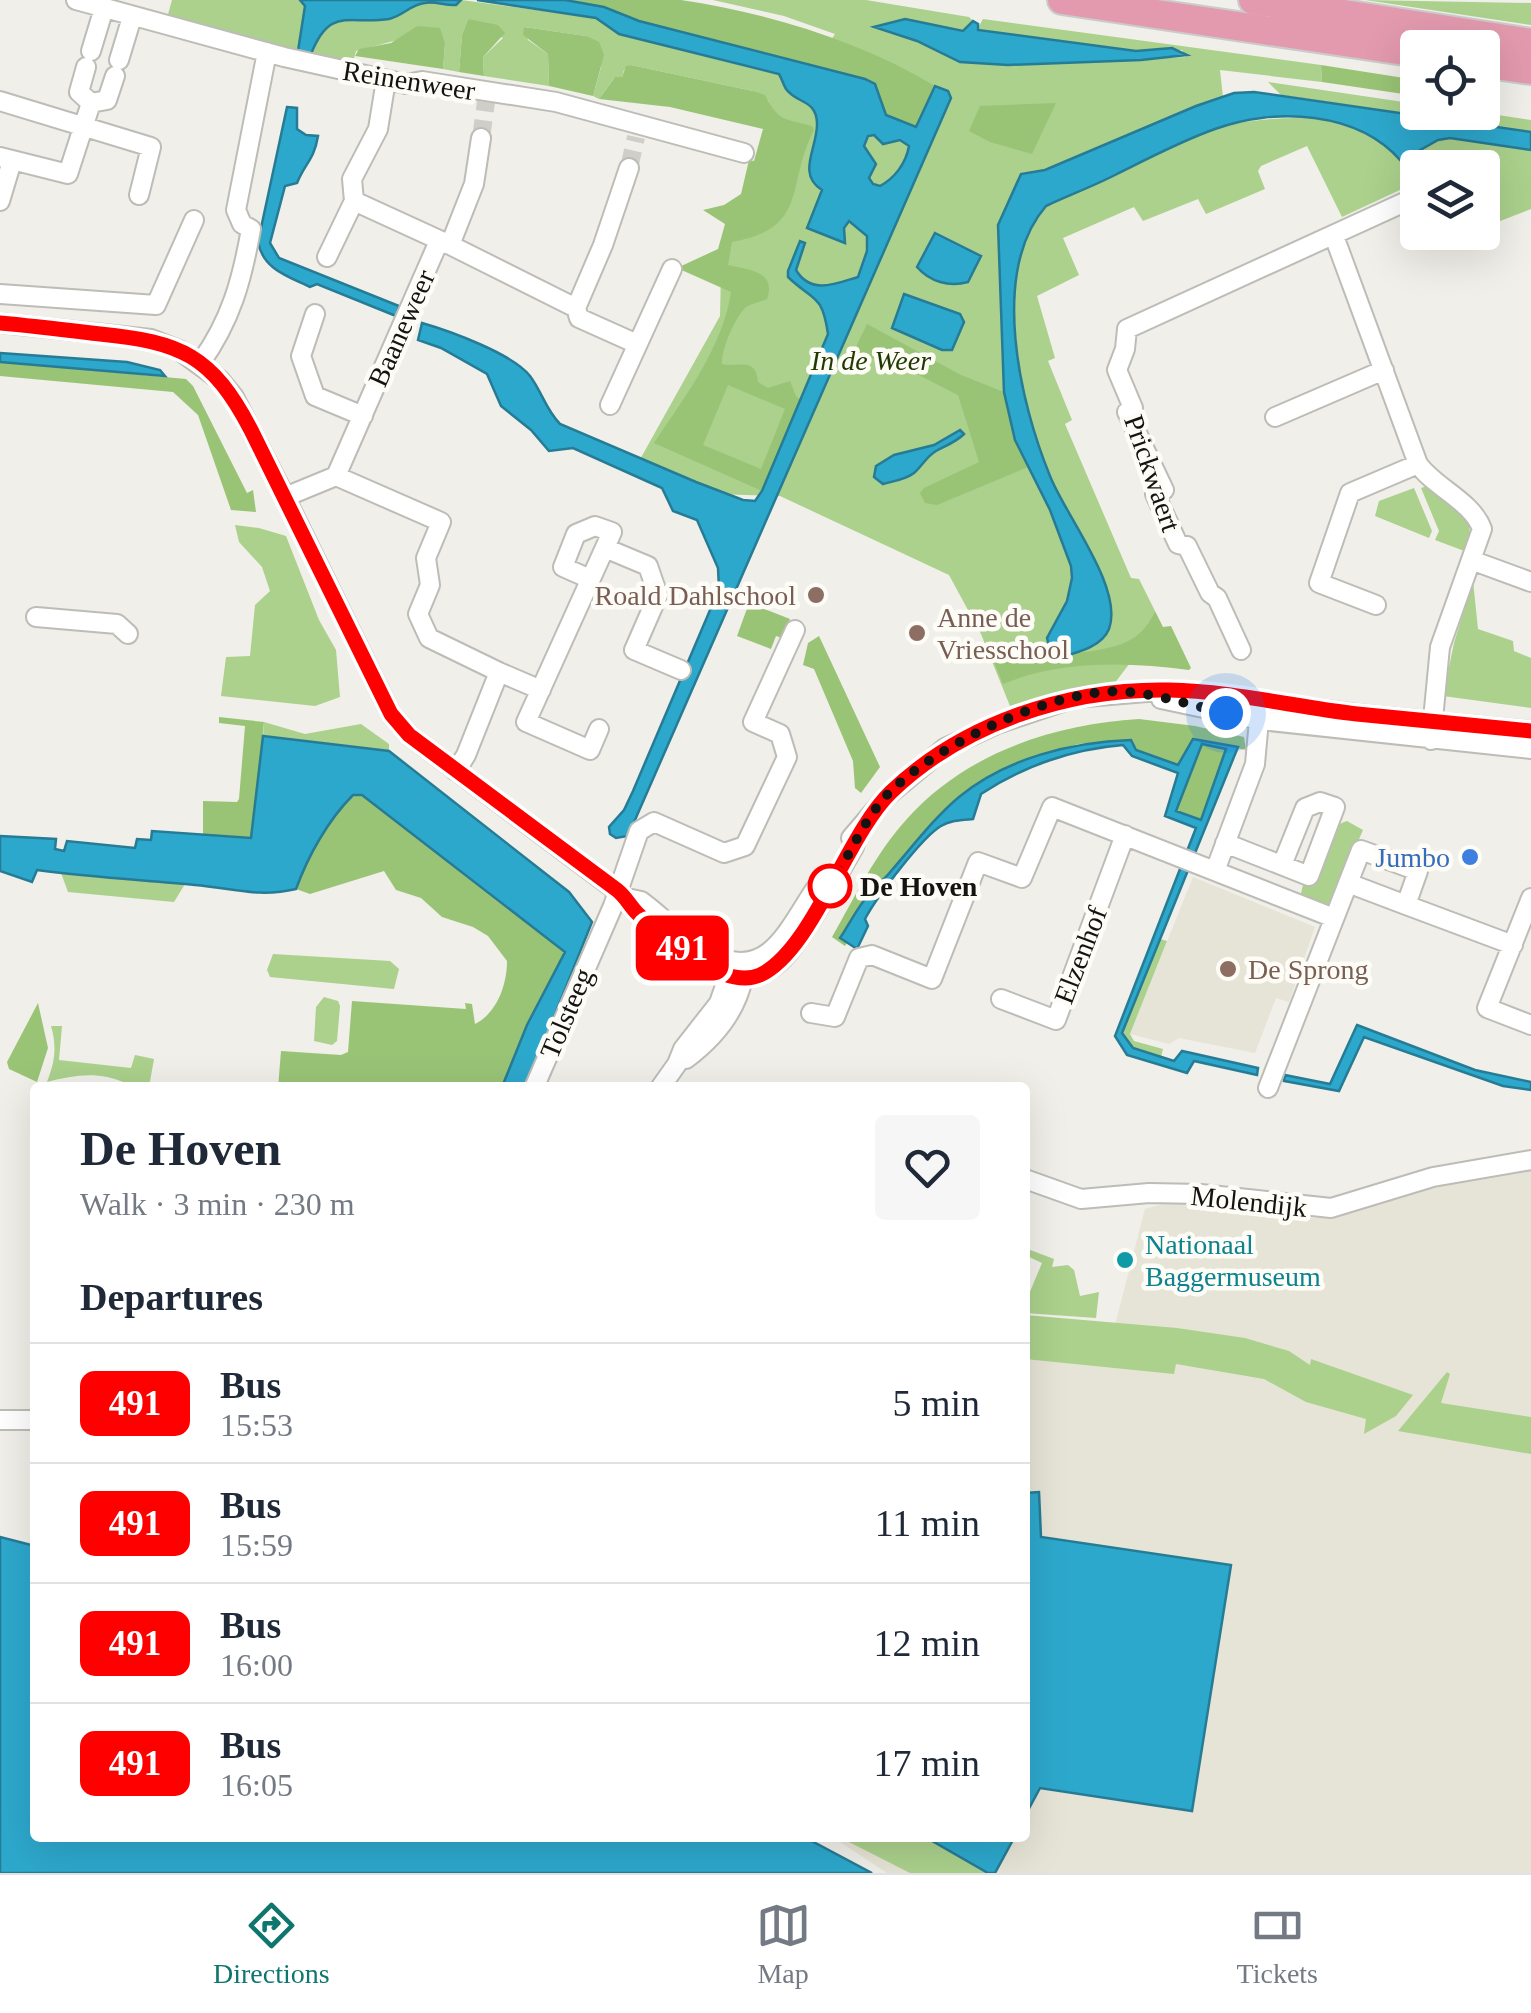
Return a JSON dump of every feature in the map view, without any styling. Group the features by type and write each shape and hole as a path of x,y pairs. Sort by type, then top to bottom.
{"highway":[{"path":"1062,0 1400,50"},
{"path":"1253,0 1531,43"},
{"path":"1500,66 1531,70"}],"street":[{"name":"Reinenweer","path":"76,0 386,80 406,84 422,81 487,97 556,102 638,131 744,153"},
{"path":"92,103 79,92 104,8"},
{"path":"92,103 107,100 132,17"},
{"path":"200,362 220,333 242,282 251,229 242,224 236,210 267,52"},
{"path":"327,257 354,201 352,179 378,130 386,80"},
{"path":"0,101 152,147 139,194"},
{"path":"0,202 6,159 68,174 92,103"},
{"name":"Baaneweer","path":"336,476 474,184 481,138"},
{"path":"629,168 576,308 579,318 637,344"},
{"path":"354,201 576,308"},
{"name":"Prickwaert","path":"1241,650 1217,598 1210,593 1187,546 1178,544 1155,494 1164,490 1127,412 1133,408 1116,370 1125,349 1126,329 1400,205"},
{"path":"0,294 156,305 194,220"},
{"path":"1334,236 1418,464 1477,517 1482,529 1440,647 1432,730"},
{"path":"610,404 672,269"},
{"name":"Baaneweer","path":"315,314 300,356 316,396 363,416"},
{"path":"0,323 151,339 200,362 234,397 391,714 409,735 622,894 636,912 709,970 735,972"},
{"path":"1275,417 1384,370"},
{"path":"1376,605 1319,583 1350,494 1418,464"},
{"path":"285,497 336,476 441,522 426,558 430,585 418,614 428,638 541,690"},
{"path":"590,579 556,568 576,534 595,526 612,532 526,722 590,750 600,728"},
{"path":"605,548 648,566 658,595 634,650 681,670"},
{"path":"1471,560 1531,582"},
{"path":"36,617 117,624 128,634"},
{"name":"Tolsteeg","path":"537,1082 613,906 622,894 643,827 654,822 724,854 745,846 787,757 780,734 753,722 795,630"},
{"path":"456,771 466,756 499,672"},
{"path":"664,1082 682,1049 719,1003 735,972 774,948 847,842 887,796 945,748 997,724 1064,701 1171,690 1261,700 1531,750"},
{"path":"1126,692 1260,720 1432,730 1531,730"},
{"path":"1215,871 1255,764 1261,700"},
{"path":"812,1013 835,1017 859,958 872,955 932,979 978,862 1022,878 1052,807 1334,918"},
{"name":"Elzenhof","path":"1000,999 1056,1020 1126,836"},
{"path":"1225,843 1282,865"},
{"path":"1268,1088 1360,850 1418,872 1406,905"},
{"path":"1348,883 1512,945"},
{"path":"1531,898 1487,1008 1531,1025"},
{"name":"Molendijk","path":"1030,1181 1081,1200 1149,1193 1201,1194 1331,1208 1433,1177 1531,1160"},
{"path":"0,1420 30,1420"}],"shaded area":[{"name":"De Sprong","path":"1193,877 1315,927 1289,1002 1276,998 1255,1053 1179,1038 1169,1044 1130,1034"},
{"path":"1531,1163 1531,1873 887,1873 840,1842 1030,1842 1030,1341 1109,1348 1145,1209 1200,1193 1314,1218 1466,1171"}],"green space":[{"path":"172,0 300,0 305,6 298,51 167,18"},
{"name":"In de Weer","path":"461,0 596,18 619,34 779,74 794,94 835,34 784,16 713,0 866,0 969,17 973,21 964,31 905,19 876,27 960,62 1008,65 1186,57 1182,50 1136,51 977,30 983,19 1321,65 1322,82 1220,70 1226,125 1320,119 1364,132 1400,160 1400,190 1342,217 1307,146 1261,166 1258,171 1265,189 1206,214 1198,199 1143,221 1134,207 1063,238 1079,275 1037,296 1055,358 1048,361 1072,420 1065,424 1131,578 1139,579 1155,611 1139,637 1136,655 1114,684 1069,689 1010,706 981,634 949,575 780,496 711,494 638,463 720,316 721,273 773,114 768,100 753,91 631,65 622,77 614,78 599,99 593,96 601,67 586,36 524,27 528,40 548,54 549,86 484,76 483,57 503,38 468,19 462,35 459,72 443,69 445,44 417,26 401,39 356,51 353,62 311,54 325,29 333,23 389,19 420,4 456,5"},
{"path":"565,0 681,0 747,13 845,42 935,86 917,127 886,115 870,80 639,21 604,7"},
{"path":"1365,0 1531,3 1531,25"},
{"path":"468,19 498,25 505,33 483,57 484,76 459,72 462,35"},
{"path":"417,26 440,28 445,44 443,69 355,56 359,49 391,43"},
{"path":"524,27 586,36 599,42 604,55 593,96 549,86 548,54 523,35"},
{"path":"1321,65 1400,77 1400,93 1322,82"},
{"path":"626,66 765,95 778,115 814,130 785,215 757,235 732,242 728,265 758,273 768,282 769,289 767,299 748,306 740,314 726,343 722,364 750,366 758,382 768,388 790,381 801,400 762,491 654,443 711,352 731,292 677,268 718,249 725,224 703,210 724,205 741,194 749,160 754,161 763,129 670,107 599,99 615,77 622,77","holes":["728,385 785,409 761,469 703,445"]},
{"path":"1268,82 1400,101 1400,113 1281,95"},
{"path":"1056,103 1032,154 990,142 969,131 980,106"},
{"path":"1500,115 1531,120 1531,132 1500,127"},
{"name":"In de Weer","path":"1450,138 1531,150 1531,209 1500,221 1500,150 1420,150"},
{"path":"867,324 961,375 1004,392 1015,440 1028,467 937,505 925,503 920,493 924,488 979,462 958,395 905,368 853,353"},
{"path":"0,362 186,379 247,493 253,490 256,512 231,510 198,415 173,392 0,376"},
{"path":"1431,485 1463,512 1470,529 1467,552 1435,540 1439,531 1421,488"},
{"path":"1414,488 1432,531 1429,538 1375,516 1379,501"},
{"path":"235,525 286,536 319,620 336,650 340,697 315,706 221,696 226,657 250,656 255,605 270,591 262,567 239,542"},
{"path":"1473,581 1478,629 1513,641 1514,651 1531,658 1531,708 1443,696"},
{"path":"749,603 790,619 782,638 776,636 771,649 737,636"},
{"path":"1155,611 1163,627 1171,626 1189,670 1095,665 1048,671 1003,684 987,645 1024,655 1051,654 1058,658 1126,642 1147,625"},
{"path":"819,636 880,767 861,793 855,788 853,761 814,669 803,665 808,643"},
{"path":"219,717 264,722 251,838 203,836 203,801 239,799 245,726 219,723"},
{"path":"1139,719 1244,737 1246,750 1193,739 1178,765 1136,750 1131,740 1078,744 1019,763 960,797 867,895 841,938 847,943 845,946 832,937 895,833 929,797 955,777 983,760 1043,736"},
{"path":"264,722 305,734 361,724 389,744 389,751 263,736"},
{"path":"1203,744 1226,749 1202,820 1176,812"},
{"path":"362,794 565,952 527,1025 504,1082 278,1082 281,1051 341,1055 348,1052 352,1001 466,1009 465,1003 472,1004 475,1024 495,1006 503,989 507,961 488,936 442,917 421,898 396,890 384,871 310,894 296,889 327,827 353,795"},
{"path":"1347,821 1363,830 1330,906 1301,894 1323,841"},
{"path":"61,873 185,884 174,902 68,892"},
{"path":"1160,939 1167,941 1130,1034 1134,1041 1163,1049 1161,1057 1132,1048 1121,1033"},
{"path":"273,954 390,961 399,969 394,989 270,977 267,970"},
{"path":"324,997 338,1001 340,1006 337,1041 332,1045 314,1041 316,1007"},
{"path":"38,1003 48,1048 37,1082 9,1069 7,1062"},
{"path":"51,1026 62,1026 59,1060 131,1068 135,1055 154,1059 150,1082 124,1082 92,1075 47,1082 54,1040"},
{"path":"1030,1250 1054,1259 1052,1267 1068,1265 1074,1270 1080,1296 1099,1292 1096,1318 1030,1313 1030,1292 1042,1263 1030,1257"},
{"path":"1030,1315 1245,1338 1289,1351 1310,1365 1311,1359 1413,1395 1396,1416 1364,1434 1366,1419 1306,1402 1264,1379 1176,1364 1174,1374 1030,1360"},
{"path":"1447,1372 1450,1374 1441,1403 1531,1417 1531,1454 1398,1431"},
{"path":"849,1842 934,1842 988,1873 910,1873"}],"water":[{"path":"300,0 461,0 456,5 420,4 389,19 333,23 325,29 311,54 298,51 305,6"},
{"path":"477,0 565,0 604,7 639,21 865,79 875,84 886,115 916,127 935,86 948,91 951,98 628,836 616,838 609,827 624,810 633,791 719,589 718,568 697,520 673,511 662,488 573,448 549,451 531,430 501,406 487,374 418,340 422,323 480,344 522,368 560,424 696,482 755,501 828,334 820,305 788,277 800,241 805,243 796,270 809,283 824,286 858,277 867,251 867,236 849,221 844,228 845,243 807,228 822,190 814,184 809,168 816,115 786,89 779,74 619,34 596,18","holes":["874,135 883,144 900,140 909,146 899,169 880,186 869,178 876,164 864,146 868,136"]},
{"path":"905,19 963,31 973,21 978,30 1136,51 1172,48 1187,55 1008,65 960,62 917,41 874,27"},
{"path":"1254,92 1400,113 1400,130 1500,128 1531,132 1531,150 1450,138 1420,150 1400,150 1400,160 1383,144 1339,123 1289,116 1263,118 1202,134 1046,206 1029,234 1018,266 1015,338 1021,376 1050,476 1101,573 1111,612 1109,629 1100,641 1058,658 1051,654 1047,638 1067,601 1071,566 1050,510 1015,440 1004,392 998,225 1021,174 1045,170 1234,93"},
{"path":"287,107 297,108 297,129 318,136 297,183 285,186 270,243 279,258 399,306 396,316 317,284 310,287 265,259 258,242"},
{"path":"935,233 981,256 968,282 940,282 917,267"},
{"path":"904,294 960,314 964,322 952,350 942,350 892,328"},
{"path":"0,353 127,362 160,370 165,376 0,362"},
{"path":"960,430 964,434 933,453 903,479 883,484 874,477 876,466 894,455 934,445"},
{"path":"263,736 389,751 569,892 592,922 528,1082 504,1082 527,1025 565,952 362,795 353,795 327,827 296,889 282,892 37,870 32,882 0,871 0,836 56,839 55,849 64,851 67,841 135,848 137,839 151,840 152,831 251,838"},
{"path":"1193,739 1238,747 1122,1033 1133,1048 1174,1061 1182,1051 1258,1068 1257,1075 1194,1061 1187,1073 1127,1055 1115,1036 1196,828 1165,816 1178,773 1132,756 1123,745 1049,760 981,794 973,819 941,826 900,869 865,919 868,926 857,949 840,938 866,898 940,814 977,783 997,772 1063,749 1131,740 1136,750 1178,765","holes":["1202,744 1226,749 1201,820 1176,811"]},
{"path":"1357,1025 1475,1070 1531,1082 1531,1090 1503,1086 1364,1037 1339,1091 1284,1081 1285,1075 1330,1084"},
{"path":"1039,1492 1041,1537 1231,1565 1192,1811 1040,1788 1030,1807 1030,1493"},
{"path":"0,1537 30,1545 30,1842 814,1842 872,1873 0,1873"},
{"path":"934,1842 1012,1842 995,1873 988,1873"}],"tunnel":[{"path":"481,138 486,102"},
{"path":"629,168 636,137"}],"bus line":[{"name":"491","path":"0,323 151,339 200,362 234,397 391,714 409,735 617,890 636,912 709,970 727,977 758,975 777,964 842,867 859,830 908,776 945,748 997,724 1074,698 1171,690 1531,731"}],"place":[{"name":"Roald Dahlschool","path":"816,595"},
{"name":"Anne de Vriesschool","path":"917,633"},
{"name":"Jumbo","path":"1470,857"},
{"name":"De Hoven","path":"830,886"},
{"name":"De Sprong","path":"1228,969"},
{"name":"Nationaal Baggermuseum","path":"1125,1260"}],"route":[{"path":"830,886 854,847 859,830 887,796 945,748 997,724 1074,698 1126,692 1226,713"}]}
